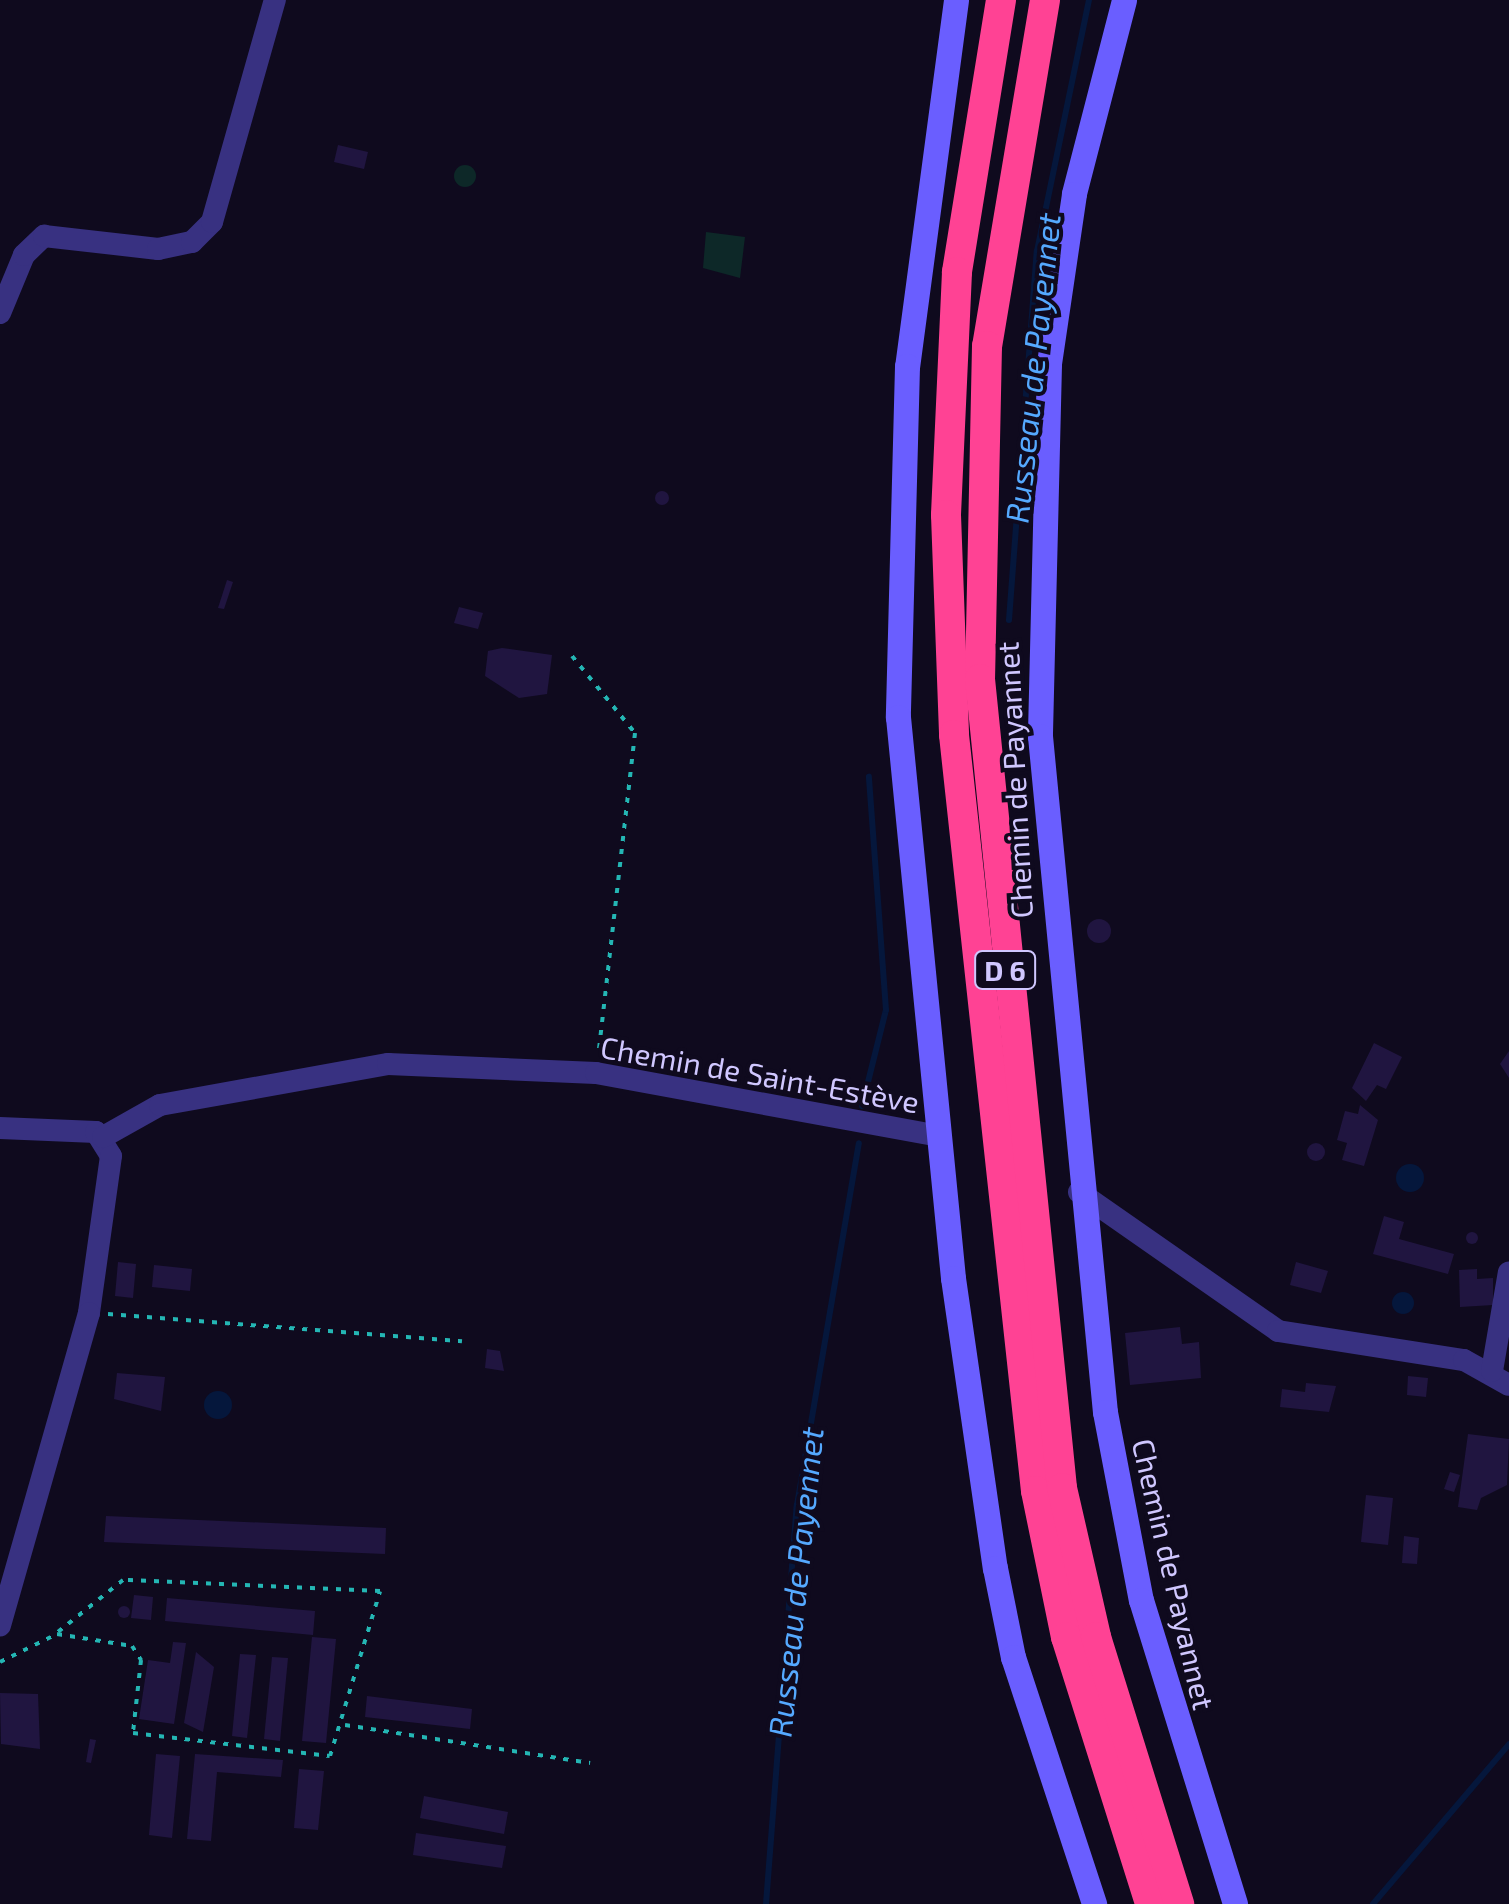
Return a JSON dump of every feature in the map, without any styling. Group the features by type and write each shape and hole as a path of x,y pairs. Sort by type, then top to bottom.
{"highway":[{"path":"947,455 963,211 1001,0"},
{"name":"D 6","path":"1017,0 974,227 947,455 954,735 1036,1491 1066,1638 1150,1904"},
{"name":"D 6","path":"1044,7 987,346 980,679 1062,1488 1096,1637 1179,1904"}],"street":[{"path":"0,313 24,255 44,236 158,250 192,242 212,222 275,0"},
{"path":"956,0 926,178 898,512 898,717 939,1136 994,1568 1013,1657 1094,1904"},
{"name":"Chemin de Payannet","path":"1124,0 1058,287 1040,528 1040,736 1079,1192 1141,1600 1236,1904"},
{"name":"Chemin de Saint-Estève","path":"103,1136 160,1106 342,1066 596,1073 939,1136"},
{"path":"0,1128 103,1136 110,1172 89,1313 0,1626"},
{"path":"1079,1192 1278,1331 1500,1378 1509,1272"}],"path":[{"path":"572,656 634,732 596,1073"},
{"path":"89,1313 462,1340"},
{"path":"0,1662 54,1635 122,1580 373,1586 380,1602 345,1725 330,1756 134,1733 139,1650 54,1635"},
{"path":"345,1725 590,1763"}],"green space":[{"path":"465,165 473,168 473,184 465,187 457,184 454,176 457,168"},
{"path":"706,232 745,237 740,278 703,268"}],"water":[{"path":"1410,1164 1420,1168 1424,1178 1420,1188 1410,1192 1400,1188 1396,1178 1400,1168"},
{"path":"1403,1292 1411,1295 1411,1311 1403,1314 1395,1311 1392,1303 1395,1295"},
{"path":"218,1391 228,1395 232,1405 228,1415 218,1419 208,1415 204,1405 208,1395"}],"building":[{"path":"338,145 368,152 364,169 334,162"},
{"path":"662,491 669,498 662,505 655,498"},
{"path":"227,580 233,582 224,609 218,608"},
{"path":"459,607 483,613 478,629 454,623"},
{"path":"502,648 552,655 547,694 519,698 485,676 488,651"},
{"path":"1099,919 1111,931 1099,943 1087,931"},
{"path":"1374,1043 1402,1057 1386,1089 1377,1085 1366,1101 1352,1088"},
{"path":"1509,1051 1509,1078 1500,1064"},
{"path":"1360,1105 1378,1120 1364,1166 1342,1160 1347,1143 1337,1140 1345,1111 1358,1114"},
{"path":"1316,1143 1323,1145 1323,1159 1316,1161 1309,1159 1307,1152 1309,1145"},
{"path":"1384,1216 1404,1222 1399,1239 1454,1254 1448,1274 1373,1254"},
{"path":"1472,1232 1478,1238 1472,1244 1466,1238"},
{"path":"118,1262 136,1264 133,1298 115,1296"},
{"path":"1296,1262 1328,1271 1321,1293 1290,1285"},
{"path":"154,1265 192,1269 190,1291 152,1287"},
{"path":"1477,1269 1477,1279 1493,1278 1493,1305 1460,1307 1459,1270"},
{"path":"1180,1327 1182,1344 1199,1342 1201,1378 1130,1385 1125,1333"},
{"path":"487,1349 500,1351 504,1371 485,1368"},
{"path":"117,1373 165,1377 161,1411 114,1399"},
{"path":"1408,1376 1428,1378 1426,1397 1407,1395"},
{"path":"1306,1383 1336,1386 1329,1412 1280,1407 1282,1389 1305,1392"},
{"path":"1468,1434 1509,1439 1507,1485 1481,1498 1477,1510 1458,1507"},
{"path":"1450,1472 1460,1475 1454,1492 1444,1489"},
{"path":"1366,1495 1393,1498 1388,1545 1361,1542"},
{"path":"106,1516 386,1528 385,1554 104,1542"},
{"path":"1404,1536 1419,1538 1417,1564 1402,1563"},
{"path":"134,1595 153,1597 151,1620 131,1618"},
{"path":"167,1598 315,1611 313,1635 165,1621"},
{"path":"124,1606 130,1612 124,1618 118,1612"},
{"path":"312,1637 336,1639 326,1743 302,1741"},
{"path":"173,1642 186,1643 174,1724 139,1719 148,1660 170,1663"},
{"path":"196,1652 214,1667 203,1732 184,1723"},
{"path":"240,1654 256,1655 247,1738 232,1736"},
{"path":"272,1657 288,1658 280,1741 264,1739"},
{"path":"0,1693 38,1694 40,1749 1,1744"},
{"path":"367,1696 472,1709 470,1729 365,1717"},
{"path":"90,1739 96,1740 91,1763 86,1762"},
{"path":"156,1754 180,1756 172,1838 149,1835"},
{"path":"195,1754 283,1760 281,1777 217,1772 211,1841 187,1839"},
{"path":"299,1769 324,1771 318,1830 294,1828"},
{"path":"424,1796 508,1812 504,1834 420,1818"},
{"path":"416,1833 506,1846 502,1868 413,1855"}],"waterway":[{"name":"Russeau de Payennet","path":"1009,620 1037,251 1089,0"},
{"name":"Russeau de Payennet","path":"862,1106 886,1010 869,777"},
{"name":"Russeau de Payennet","path":"766,1904 797,1505 859,1143"},
{"path":"1373,1904 1509,1744"}]}
